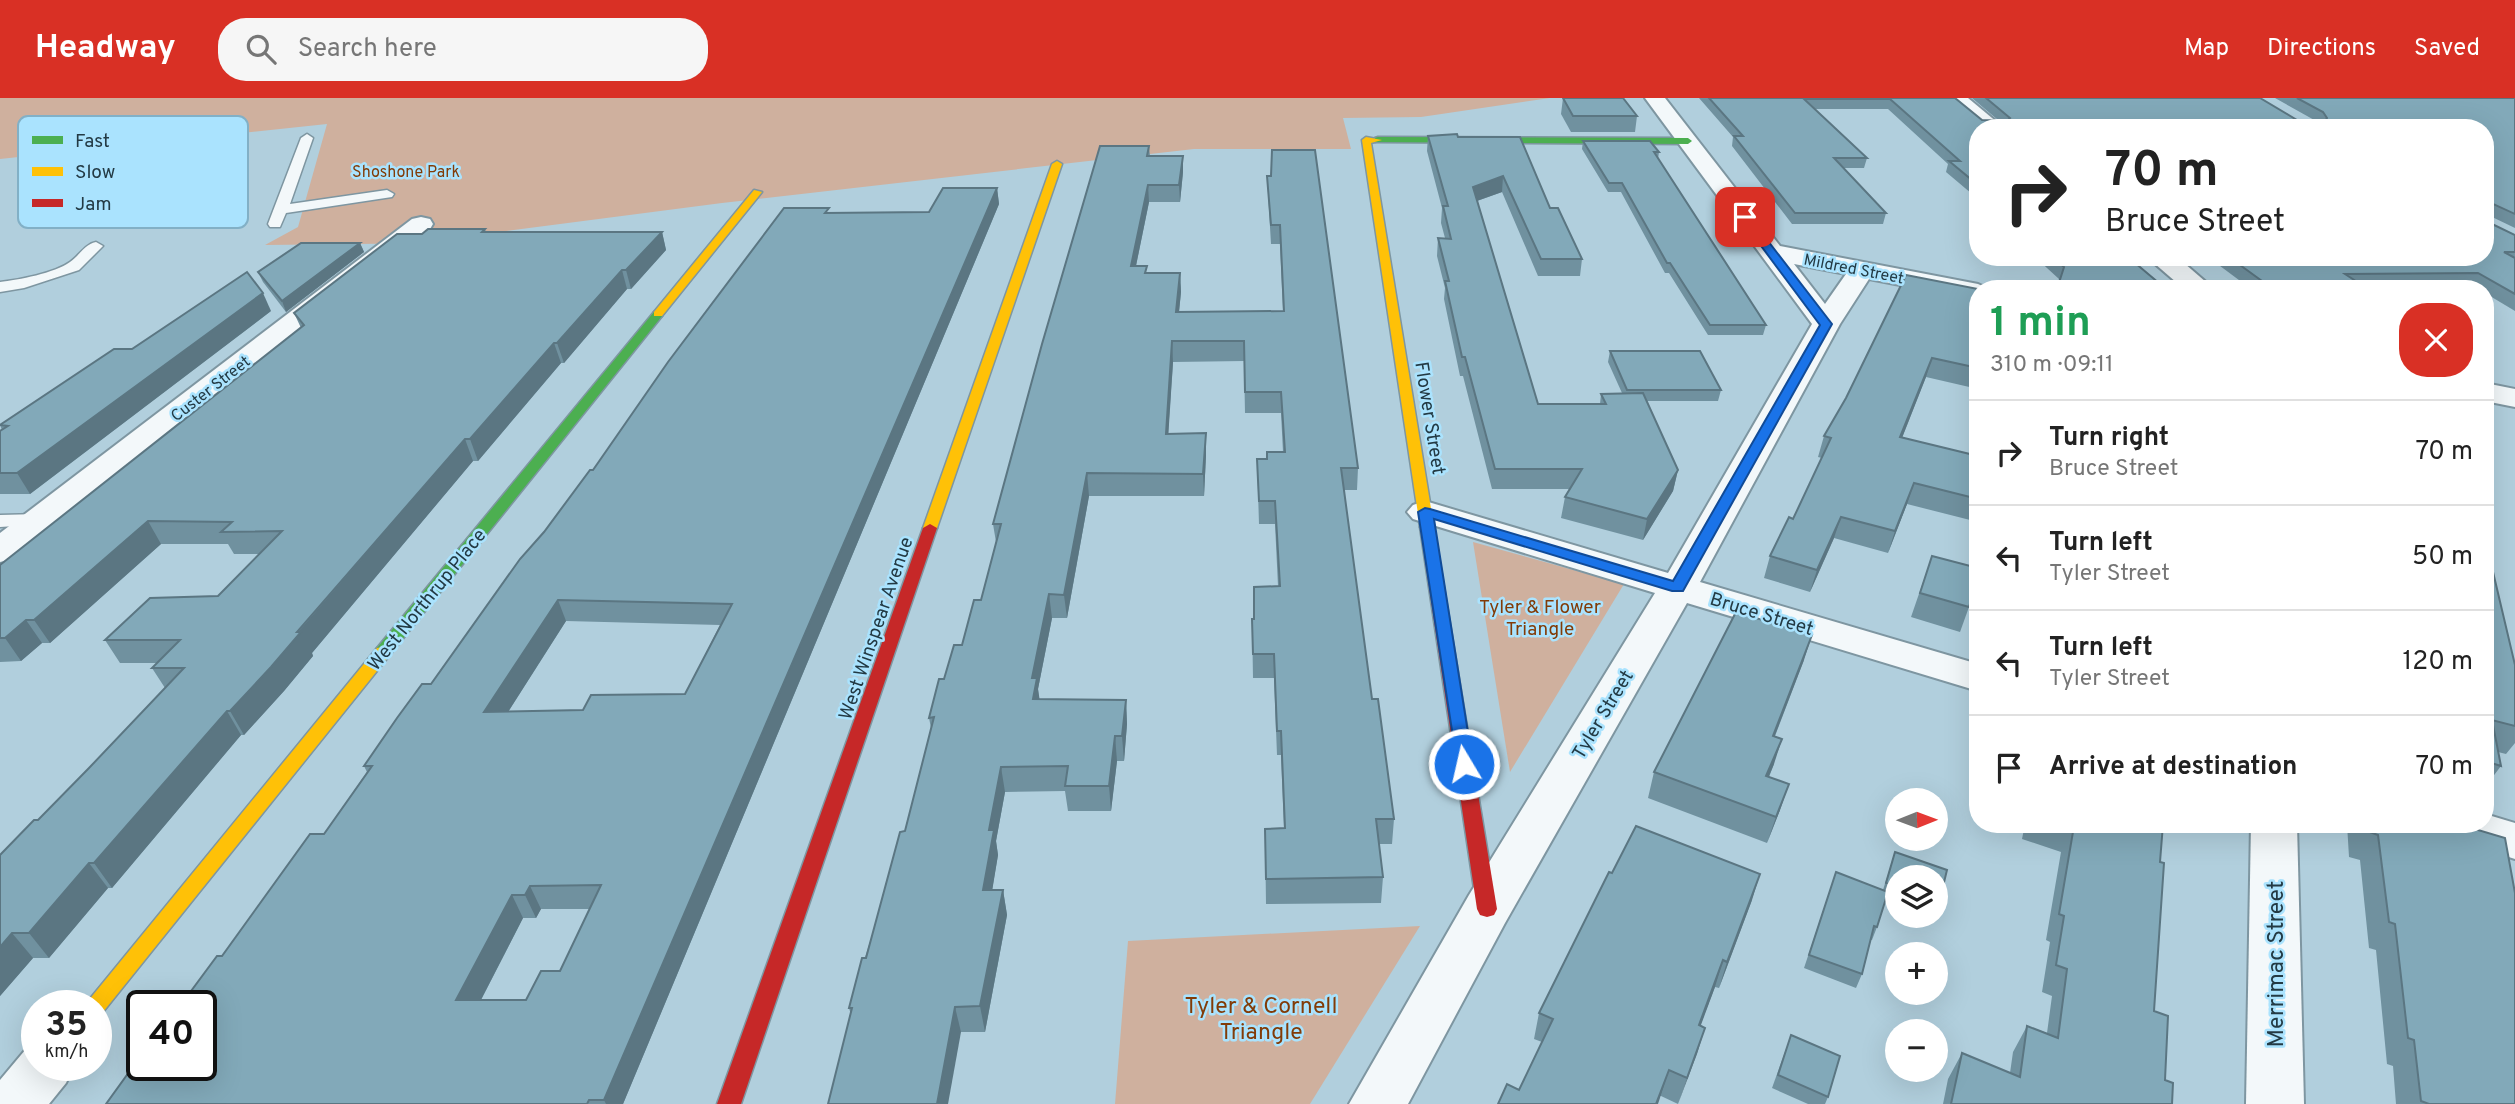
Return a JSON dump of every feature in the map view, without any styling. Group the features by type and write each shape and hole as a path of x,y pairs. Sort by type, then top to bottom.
{"street":[{"path":"1656,98 1826,324"},
{"path":"1955,98 1982,119"},
{"name":"Flower Street","path":"1487,909 1366,140 1688,141"},
{"name":"West Winspear Avenue","path":"729,1104 1057,164"},
{"name":"West Northrup Place","path":"108,990 757,192"},
{"name":"Custer Street","path":"0,551 421,224"},
{"name":"Mildred Street","path":"1771,252 1969,290"},
{"path":"2172,266 2189,280"},
{"name":"Tyler Street","path":"1378,1104 1487,909 1678,587 1826,324 1862,270"},
{"path":"2494,394 2515,398"},
{"name":"Bruce Street","path":"1425,512 1969,675"},
{"name":"Merrimac Street","path":"2274,833 2275,1104"},
{"path":"2489,833 2515,841"},
{"path":"15,1104 34,1081"}],"lane":[{"path":"275,224 307,138"},
{"path":"282,209 387,194"},
{"path":"0,287 18,285 74,267 96,246"},
{"path":"0,521 39,520"}],"green space":[{"name":"Shoshone Park","path":"0,98 1550,98 1421,117 1343,118 1351,149 1194,149 722,203 452,238 446,243 265,245 298,227 327,124 248,132 248,116 18,116 18,157 0,159"},
{"name":"Tyler & Flower Triangle","path":"1473,542 1624,584 1510,772"},
{"name":"Tyler & Cornell Triangle","path":"1420,926 1310,1104 1115,1104 1128,941"}],"building":[{"path":"1563,98 1623,98 1637,116 1573,116"},
{"path":"1709,98 1955,98 1981,119 1969,119 1969,178 1949,161 1960,161 1890,99 1804,99 1867,158 1834,158 1886,213 1795,213 1734,136 1743,136"},
{"path":"1986,98 2260,98 2295,119 2009,119"},
{"path":"2297,98 2515,98 2515,214 2494,204 2494,119 2326,119 2323,112"},
{"path":"1457,134 1458,137 1520,137 1550,208 1558,208 1582,259 1541,259 1503,176 1473,187 1538,404 1606,404 1601,394 1643,393 1678,470 1647,519 1565,497 1582,469 1495,469 1465,357 1462,357 1445,281 1449,281 1438,238 1451,239 1443,206 1448,206 1428,136"},
{"path":"1583,141 1650,141 1659,152 1654,152 1766,325 1710,325 1670,263 1667,263 1622,183 1609,183"},
{"path":"1100,146 1149,146 1147,156 1183,156 1179,185 1148,185 1131,266 1147,266 1145,273 1180,273 1176,312 1284,311 1280,225 1271,225 1267,176 1271,176 1272,150 1315,150 1358,468 1341,468 1372,699 1378,699 1394,819 1376,819 1383,877 1266,879 1265,829 1285,828 1281,731 1277,731 1274,654 1253,654 1252,619 1254,587 1280,586 1275,501 1259,501 1257,459 1267,459 1267,452 1285,452 1281,392 1245,392 1244,341 1172,341 1166,434 1206,433 1203,474 1087,473 1064,595 1049,594 1032,678 1037,678 1033,699 1126,700 1122,736 1115,736 1109,786 1065,786 1068,766 1001,767 989,830 994,830 983,890 1003,890 980,1006 955,1007 937,1104 828,1104 862,958 866,958 900,832 905,831 934,717 929,718 939,679 944,679 954,645 962,645 974,600 981,600 1001,524 993,524"},
{"path":"943,188 997,188 604,1100 589,1100 587,1104 106,1104 126,1076 126,1081 217,1081 217,990 192,990 217,956 222,956 310,834 324,834 372,766 364,766 397,718 422,684 431,684 520,559 544,532 590,470 593,470 668,362 784,208 829,208 825,213 929,212","holes":["558,600 732,604 685,694 591,695 583,710 484,712","601,885 560,971 541,971 526,1000 456,1000 512,895 525,895 530,886"]},
{"path":"2494,225 2515,235 2515,252 2504,252 2515,258 2515,294 2478,273 2345,274 2354,280 2261,280 2241,266 2494,266"},
{"path":"428,229 485,229 482,232 662,232 626,270 622,270 557,343 554,343 470,439 465,439 297,632 301,632 271,667 230,711 227,711 94,863 89,863 29,933 12,933 0,947 0,855 34,820 38,820 184,668 152,668 180,640 105,640 150,598 218,596 282,531 221,532 232,522 148,521 34,620 26,620 5,638 0,638 0,565 304,325 294,313 397,234 422,234"},
{"path":"301,243 360,243 282,301 258,272"},
{"path":"2139,266 2155,280 2060,280 2064,267"},
{"path":"247,272 263,293 17,473 0,473 0,431 8,426 0,425 114,349 132,349"},
{"path":"1906,275 1969,287 1969,366 1932,358 1900,437 1969,454 1969,497 1914,483 1895,531 1841,517 1817,570 1770,556 1789,517 1793,519 1831,438 1824,436 1846,398"},
{"path":"1610,351 1700,351 1721,390 1627,390"},
{"path":"1932,556 1969,566 1969,607 1920,593"},
{"path":"2494,576 2515,665 2515,726 2494,721"},
{"path":"1736,612 1812,635 1773,736 1782,739 1766,776 1789,784 1776,817 1654,772"},
{"path":"2494,730 2501,766 2494,764"},
{"path":"1636,826 1760,874 1727,962 1723,960 1699,1025 1705,1028 1687,1078 1669,1070 1656,1104 1498,1104 1507,1084 1519,1090 1553,1019 1539,1013 1609,872 1612,873"},
{"path":"2073,833 2162,833 2160,862 2164,863 2154,1011 2168,1016 2165,1080 2173,1083 2172,1104 1951,1104 1962,1053 2020,1077 2027,1026 2058,1038 2067,969 2056,965 2064,916 2059,914"},
{"path":"2372,833 2488,833 2505,838 2515,893 2515,1104 2429,1104 2421,1101 2414,1040 2408,1038 2395,924 2389,922 2378,835"},
{"path":"1895,852 1933,865 1891,865"},
{"path":"1836,872 1885,891 1885,902 1877,927 1874,926 1862,974 1809,955"},
{"path":"1791,1035 1840,1056 1828,1097 1778,1075"}],"traffic: fast":[{"path":"1378,140 1688,141"},
{"path":"383,652 658,314"}],"traffic: slow":[{"path":"1378,140 1366,140 1427,527"},
{"path":"930,528 1057,164"},
{"path":"658,314 757,192"},
{"path":"108,990 383,652"}],"traffic: jam":[{"path":"1427,527 1487,909"},
{"path":"729,1104 930,528"}],"route":[{"path":"1464,764 1425,512 1678,587 1826,324 1745,217"}]}
